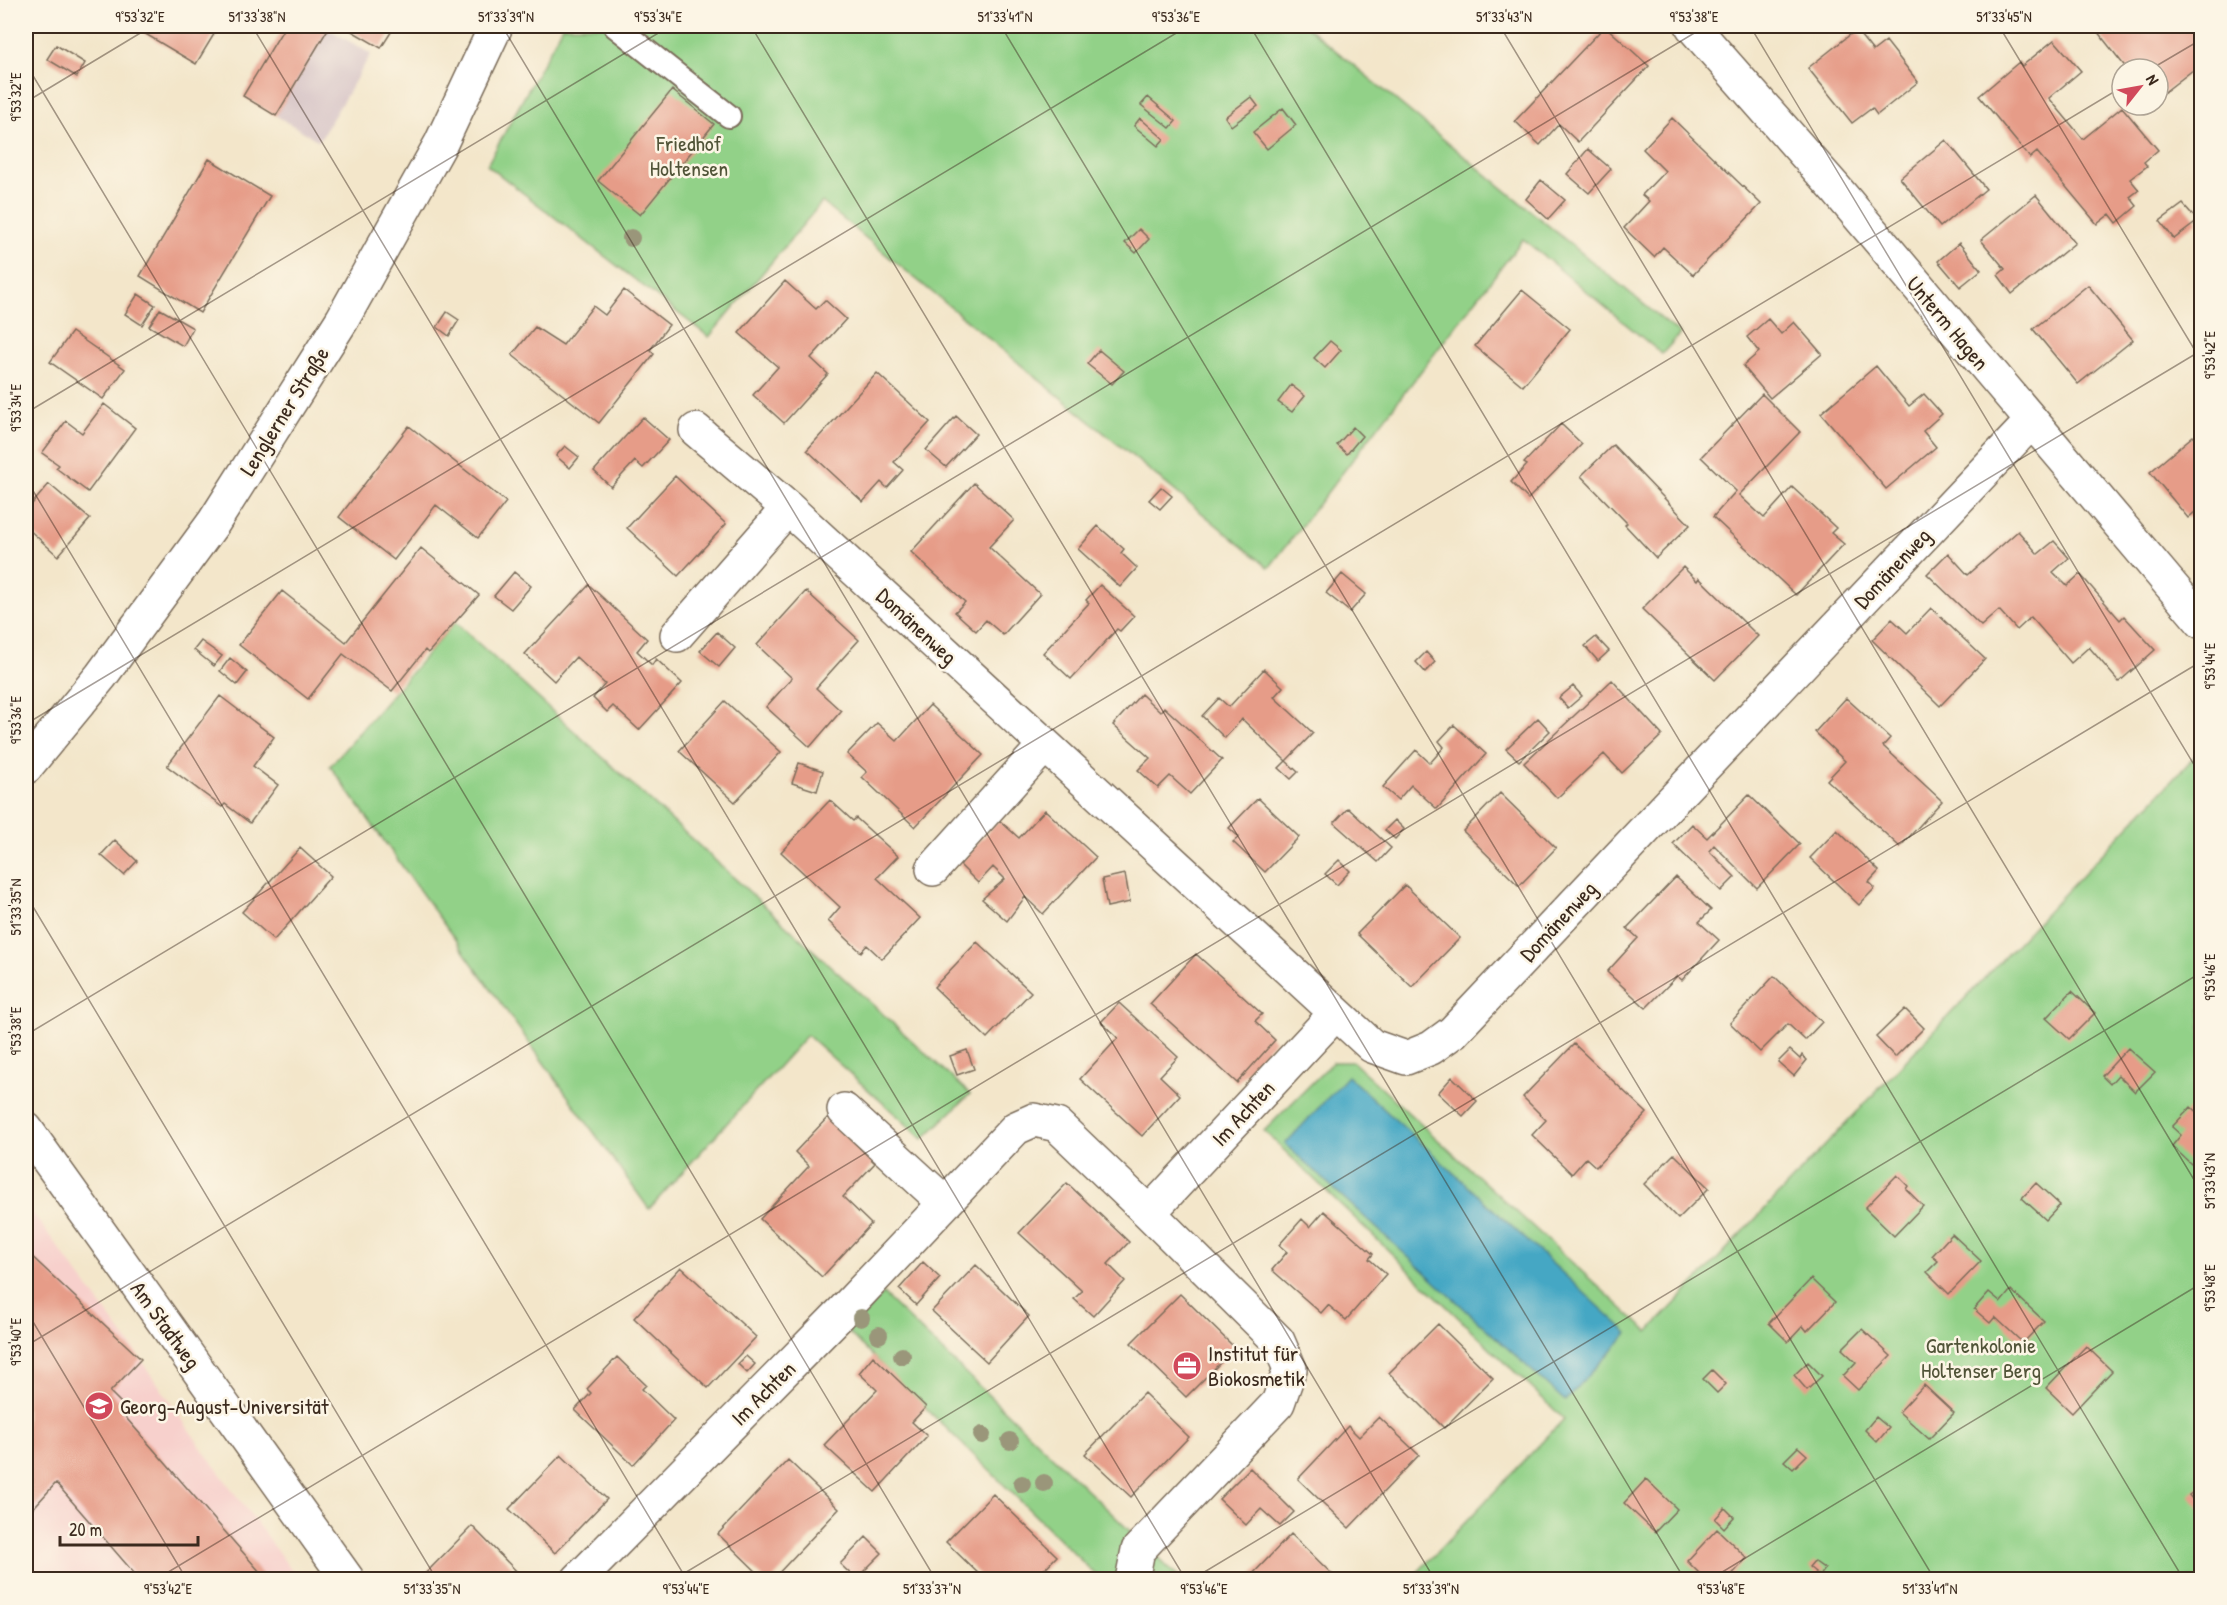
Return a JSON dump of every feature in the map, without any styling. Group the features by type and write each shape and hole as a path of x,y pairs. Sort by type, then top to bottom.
{"street":[{"name":"Lenglerner Straße","path":"26,767 101,676 219,514 354,299 441,143 496,26"},
{"name":"Unterm Hagen","path":"1692,26 1835,188 2202,622"},
{"name":"Domänenweg","path":"696,430 789,508 1372,1046 1406,1058 1431,1048 1453,1032 2031,422"},
{"path":"677,635 789,508"},
{"path":"933,869 1045,745"},
{"name":"Im Achten","path":"1149,1213 1336,1013"},
{"path":"844,1110 945,1203"},
{"name":"Im Achten","path":"579,1580 842,1312 1016,1128 1034,1120 1057,1125 1149,1213 1278,1341 1290,1369 1278,1403 1138,1550 1132,1580"},
{"name":"Am Stadtweg","path":"26,1129 348,1580"}],"lane":[{"path":"615,26 729,116"}],"shaded area":[{"path":"285,26 323,26 371,54 319,141 243,96"},
{"name":"Georg-August-Universität","path":"26,1204 141,1359 205,1453 298,1579 26,1579"}],"green space":[{"name":"Friedhof Holtensen","path":"563,26 1306,26 1680,334 1662,354 1523,239 1269,568 822,202 709,337 487,165"},
{"path":"455,622 970,1094 923,1139 807,1035 649,1209 330,766"},
{"name":"Gartenkolonie Holtenser Berg","path":"2201,750 2201,1579 1411,1579 1564,1419 1264,1131 1333,1062 1353,1062 1648,1332"},
{"path":"883,1294 1180,1579 1100,1579 848,1332"}],"water":[{"path":"1348,1076 1628,1333 1565,1401 1285,1144"}],"building":[{"path":"132,26 219,26 196,64"},
{"path":"285,26 323,26 328,29 276,116 243,96"},
{"path":"343,26 395,26 381,48"},
{"path":"1605,26 1649,66 1578,142 1559,124 1540,145 1515,121"},
{"path":"2093,26 2202,26 2202,63 2170,88 2170,57 2118,57"},
{"path":"1856,30 1873,51 1886,41 1918,82 1877,115 1872,108 1852,123 1808,68"},
{"path":"2054,40 2081,71 2049,98 2083,139 2110,117 2130,117 2158,150 2144,162 2147,166 2130,179 2139,190 2130,197 2137,206 2117,223 2110,214 2097,224 2037,152 2030,158 1979,96 2019,62 2022,66"},
{"path":"56,45 85,63 77,77 47,59"},
{"path":"672,90 714,124 640,215 598,181"},
{"path":"1148,97 1176,121 1170,128 1141,105"},
{"path":"1251,97 1258,106 1231,126 1225,117"},
{"path":"1283,108 1296,125 1267,149 1253,132"},
{"path":"1140,118 1164,139 1158,146 1134,126"},
{"path":"1672,118 1761,204 1693,275 1663,247 1654,257 1624,228 1649,201 1642,195 1665,171 1643,149"},
{"path":"1946,140 1986,189 1940,227 1900,178"},
{"path":"1588,149 1611,169 1589,193 1567,174"},
{"path":"209,159 270,196 200,313 140,276"},
{"path":"1541,180 1565,200 1548,219 1526,199"},
{"path":"2036,195 2075,243 2012,294 1998,275 2005,269 1981,240"},
{"path":"2183,204 2198,221 2174,239 2160,221"},
{"path":"1139,229 1149,239 1136,253 1125,243"},
{"path":"1959,243 1981,270 1960,287 1938,261"},
{"path":"785,281 816,309 825,300 846,319 811,358 828,374 784,423 753,395 778,367 739,333"},
{"path":"2088,285 2133,340 2078,384 2033,329"},
{"path":"624,290 669,325 650,350 654,354 599,423 512,355 535,327 563,345 593,306 605,315"},
{"path":"1522,290 1570,329 1523,386 1475,346"},
{"path":"138,294 155,305 142,325 125,314"},
{"path":"160,309 193,328 183,346 149,326"},
{"path":"447,312 459,320 449,336 437,327"},
{"path":"1768,319 1781,334 1794,322 1822,354 1770,398 1743,366 1759,352 1747,337"},
{"path":"72,332 125,369 103,399 50,362"},
{"path":"1330,341 1341,350 1325,368 1314,358"},
{"path":"1099,350 1124,371 1112,384 1087,364"},
{"path":"1876,366 1909,406 1924,394 1942,414 1923,431 1936,447 1886,489 1821,413"},
{"path":"877,373 930,422 894,462 903,470 887,488 881,482 863,502 807,450"},
{"path":"1291,385 1305,396 1292,412 1278,402"},
{"path":"1762,394 1800,432 1739,495 1764,518 1792,487 1836,528 1831,533 1844,544 1796,595 1713,517 1736,491 1701,457"},
{"path":"104,404 135,428 88,492 56,468 59,465 42,453 66,421 82,433"},
{"path":"956,416 976,434 946,467 926,450"},
{"path":"643,417 669,440 643,468 635,461 611,487 594,471"},
{"path":"1561,424 1582,444 1528,499 1511,482 1527,465 1524,463"},
{"path":"409,426 506,502 478,538 436,505 394,560 339,517"},
{"path":"1353,427 1362,436 1347,454 1337,445"},
{"path":"2193,436 2202,446 2202,506 2188,518 2150,472"},
{"path":"1613,445 1690,525 1656,558 1625,525 1627,523 1581,476"},
{"path":"565,446 579,457 570,468 556,456"},
{"path":"675,476 726,524 678,576 627,528"},
{"path":"974,483 1014,520 989,547 1040,594 1003,635 986,620 976,631 955,612 965,602 911,552"},
{"path":"49,484 90,519 58,556 26,527 26,511"},
{"path":"1161,487 1172,496 1160,509 1149,500"},
{"path":"1098,526 1124,549 1121,553 1137,568 1120,587 1078,549"},
{"path":"2018,531 2038,554 2054,541 2069,558 2053,572 2067,586 2080,574 2120,620 2124,616 2155,650 2119,682 2089,647 2071,663 2031,617 2017,630 1999,610 1981,626 1927,574 1948,553 1968,575"},
{"path":"421,548 479,595 428,653 425,650 392,691 343,654 308,699 239,645 282,591 346,642"},
{"path":"1683,567 1697,581 1699,578 1758,636 1715,680 1642,609"},
{"path":"514,572 531,586 511,609 494,596"},
{"path":"1342,574 1366,594 1350,612 1326,593"},
{"path":"589,585 647,639 637,651 652,665 656,659 682,683 639,730 613,706 607,712 593,698 605,684 576,657 554,681 525,654"},
{"path":"1100,585 1134,616 1120,631 1117,629 1071,679 1043,653 1089,603 1086,600"},
{"path":"806,591 859,640 816,688 841,711 810,747 766,707 792,678 757,645"},
{"path":"1931,608 1985,659 1940,706 1872,640 1892,619 1907,633"},
{"path":"717,632 735,648 719,667 700,651"},
{"path":"1596,637 1609,651 1598,661 1585,646"},
{"path":"201,641 222,656 214,666 194,650"},
{"path":"1426,652 1435,662 1425,672 1416,662"},
{"path":"230,658 247,672 237,685 220,671"},
{"path":"1264,669 1283,687 1274,697 1313,733 1286,761 1242,719 1225,738 1202,716 1219,698 1229,707"},
{"path":"1612,680 1662,735 1622,773 1604,754 1557,798 1524,763"},
{"path":"1573,686 1582,696 1568,708 1559,698"},
{"path":"1141,694 1160,712 1164,707 1222,760 1190,794 1170,776 1158,788 1138,770 1150,758 1113,725"},
{"path":"220,696 274,737 253,766 278,785 250,823 225,804 222,807 167,766"},
{"path":"1846,698 1890,738 1883,746 1942,801 1900,847 1827,780 1845,761 1815,732"},
{"path":"725,701 781,752 735,802 679,751"},
{"path":"930,705 983,755 915,827 862,777 867,772 847,754 877,723 897,741"},
{"path":"1538,718 1550,731 1519,761 1506,749"},
{"path":"1454,725 1486,754 1437,809 1411,785 1398,800 1383,787 1416,750 1430,763 1444,747 1439,741"},
{"path":"1286,761 1298,772 1291,779 1279,768"},
{"path":"799,763 823,771 817,791 792,783"},
{"path":"1500,793 1556,848 1519,886 1463,831"},
{"path":"1749,795 1800,844 1757,888 1714,845 1709,851 1735,877 1721,891 1673,844 1692,824 1707,838"},
{"path":"1258,798 1299,837 1265,872 1233,842 1239,837 1229,828"},
{"path":"830,800 853,821 856,818 898,856 877,878 920,918 882,959 867,945 861,952 828,921 840,907 781,852"},
{"path":"1348,808 1391,848 1378,862 1334,823"},
{"path":"1045,810 1096,857 1043,914 1025,897 1007,921 982,899 1005,879 993,867 978,883 959,864 999,820 1019,838"},
{"path":"1395,820 1404,829 1395,839 1385,830"},
{"path":"1837,830 1879,871 1869,882 1875,888 1859,905 1810,858"},
{"path":"115,840 137,861 124,875 101,855"},
{"path":"300,848 331,876 274,940 242,912"},
{"path":"1339,860 1350,871 1337,885 1325,874"},
{"path":"1125,874 1130,902 1107,907 1102,879"},
{"path":"1676,877 1711,910 1699,922 1719,940 1682,980 1677,976 1646,1008 1607,972 1638,938 1627,928"},
{"path":"1405,885 1460,938 1412,987 1357,934"},
{"path":"977,942 1031,992 987,1038 934,987"},
{"path":"1196,954 1262,1014 1255,1021 1275,1040 1237,1083 1150,1004"},
{"path":"1774,976 1822,1022 1805,1040 1788,1024 1760,1052 1730,1023"},
{"path":"2072,991 2095,1013 2069,1039 2046,1018"},
{"path":"1119,1003 1178,1057 1160,1076 1180,1095 1142,1136 1080,1079 1118,1038 1101,1022"},
{"path":"1905,1009 1924,1028 1895,1057 1876,1037"},
{"path":"1574,1044 1647,1113 1596,1167 1586,1158 1572,1174 1532,1135 1546,1120 1523,1097"},
{"path":"2128,1048 2155,1072 2135,1092 2118,1075 2110,1084 2102,1076"},
{"path":"967,1050 974,1069 957,1075 950,1056"},
{"path":"1790,1050 1800,1059 1802,1055 1807,1060 1794,1076 1778,1062"},
{"path":"1452,1077 1477,1101 1463,1116 1438,1093"},
{"path":"2191,1107 2202,1117 2202,1153 2191,1164 2172,1146 2181,1135 2172,1127"},
{"path":"828,1117 875,1163 843,1197 871,1224 822,1277 760,1219 809,1166 795,1152"},
{"path":"1674,1154 1709,1188 1678,1219 1644,1184"},
{"path":"1897,1175 1908,1186 1906,1189 1923,1206 1894,1236 1865,1208"},
{"path":"1067,1183 1129,1242 1108,1264 1125,1281 1093,1316 1074,1299 1082,1291 1019,1233"},
{"path":"2036,1183 2060,1205 2046,1220 2022,1198"},
{"path":"1324,1211 1373,1254 1369,1259 1386,1274 1346,1320 1328,1305 1321,1313 1272,1270 1287,1252 1279,1245 1302,1219 1310,1227"},
{"path":"1952,1234 1981,1261 1949,1294 1927,1272 1938,1261 1932,1256"},
{"name":"Georg-August-Universität","path":"26,1251 141,1359 110,1392 126,1408 121,1412 267,1580 140,1580 56,1483 26,1516"},
{"path":"923,1262 940,1278 916,1305 899,1289"},
{"path":"976,1265 1029,1316 987,1362 932,1311"},
{"path":"681,1267 756,1337 708,1388 634,1318"},
{"path":"1811,1279 1835,1302 1807,1331 1803,1326 1788,1342 1769,1323"},
{"path":"2011,1290 2044,1321 2023,1343 1995,1317 1990,1323 1974,1309 1989,1292 2001,1302"},
{"path":"1180,1294 1235,1348 1186,1397 1131,1343"},
{"path":"1438,1324 1493,1378 1444,1428 1389,1373"},
{"path":"1862,1329 1891,1356 1858,1390 1843,1376 1856,1362 1842,1349"},
{"path":"2086,1346 2112,1371 2072,1413 2046,1388"},
{"path":"746,1356 755,1364 747,1373 738,1364"},
{"path":"873,1356 926,1407 912,1422 927,1436 875,1492 824,1445 877,1390 859,1373"},
{"path":"617,1357 646,1385 642,1389 674,1420 633,1465 575,1410 591,1393 587,1389"},
{"path":"1808,1362 1822,1376 1807,1390 1794,1375"},
{"path":"1712,1370 1726,1384 1717,1393 1703,1379"},
{"path":"1924,1385 1954,1413 1929,1439 1899,1412"},
{"path":"1144,1393 1189,1437 1131,1497 1085,1454"},
{"path":"1379,1417 1419,1455 1349,1528 1298,1479 1348,1426 1359,1437"},
{"path":"1876,1417 1889,1428 1877,1442 1865,1430"},
{"path":"1798,1447 1807,1455 1793,1469 1784,1461"},
{"path":"561,1455 607,1499 555,1553 509,1509"},
{"path":"788,1460 839,1509 772,1580 765,1580 718,1534"},
{"path":"1250,1468 1294,1512 1280,1526 1261,1509 1246,1525 1219,1499"},
{"path":"1646,1479 1677,1509 1655,1532 1624,1503"},
{"path":"2202,1485 2202,1511 2189,1495"},
{"path":"993,1494 1057,1556 1034,1580 985,1580 946,1542"},
{"path":"1725,1508 1734,1517 1724,1528 1715,1519"},
{"path":"472,1526 525,1580 419,1580"},
{"path":"1717,1529 1747,1558 1727,1580 1706,1580 1687,1561"},
{"path":"1291,1534 1338,1580 1247,1580"},
{"path":"866,1537 882,1553 856,1579 840,1564"},
{"path":"1814,1561 1825,1569 1820,1576 1809,1567"}],"place":[{"name":"Institut für Biokosmetik","path":"1187,1366"},
{"name":"Georg-August-Universität","path":"99,1406"}]}
